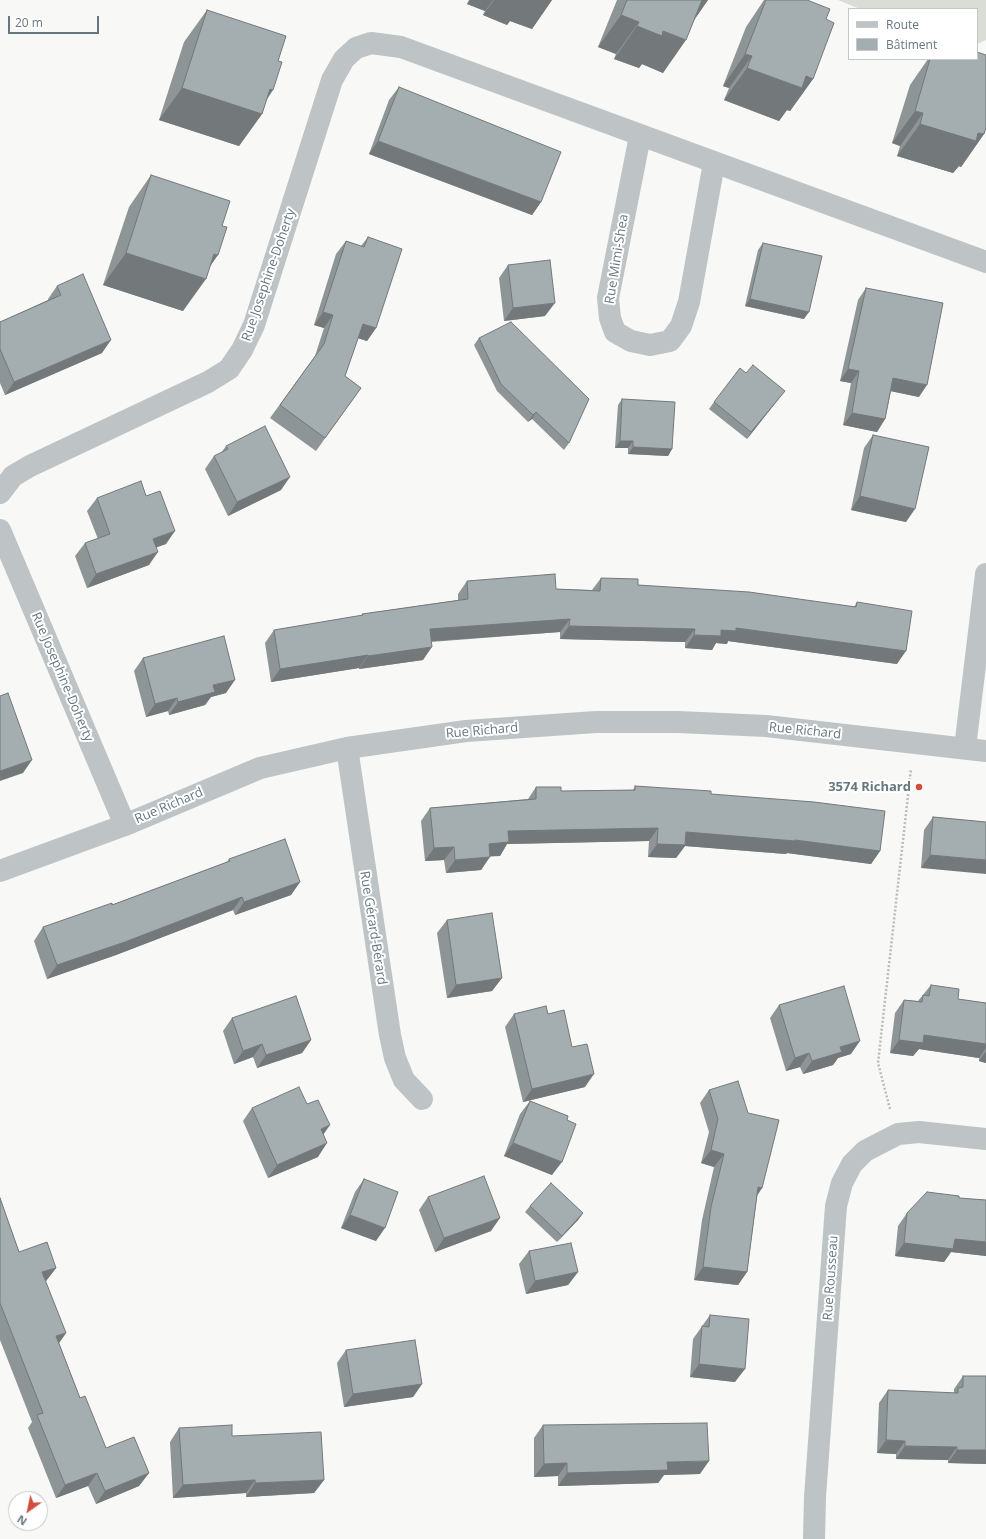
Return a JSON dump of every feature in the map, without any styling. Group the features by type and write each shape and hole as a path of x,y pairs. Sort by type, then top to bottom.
{"street":[{"name":"Rue Josephine-Doherty","path":"0,493 14,476 30,466 208,382 229,369 242,350 254,325 332,80 344,59 356,48 371,43 401,47 640,136"},
{"name":"Rue Mimi-Shea","path":"640,136 608,298 610,318 615,332 631,341 650,345 670,341 681,326 689,302 714,163"},
{"path":"640,136 986,262"},
{"name":"Rue Josephine-Doherty","path":"0,530 125,825"},
{"path":"975,750 986,574"},
{"name":"Rue Richard","path":"0,871 125,825 260,768 346,748 466,731 596,722 678,722 766,726 975,750"},
{"name":"Rue Gérard-Bérard","path":"346,748 394,1058 404,1080 422,1099"},
{"name":"Rue Rousseau","path":"814,1539 815,1497 836,1206 842,1183 852,1164 865,1151 898,1134 919,1132 986,1139"}],"path":[{"path":"898,1134 884,1090 878,1063 914,743"}],"shaded area":[{"path":"838,0 986,0 986,40 978,44 978,8 858,8"}],"building":[{"path":"627,0 702,0 686,40 663,31 662,36 637,26 639,22 621,15"},
{"path":"766,0 807,0 830,9 826,19 834,23 813,79 806,76 802,88 747,68 752,56 745,54"},
{"path":"207,10 286,36 278,61 282,62 273,90 270,89 262,114 182,88"},
{"path":"978,52 986,55 986,128 984,134 978,133 976,141 920,124 923,113 915,111 930,60 978,60"},
{"path":"399,87 561,152 541,202 378,141"},
{"path":"151,175 230,201 222,226 227,227 218,255 214,254 206,279 126,253"},
{"path":"368,237 402,249 376,328 363,324 345,376 361,388 325,438 280,405 324,344 333,315 323,312 346,241 364,247"},
{"path":"763,243 822,256 809,312 750,299"},
{"path":"550,260 555,303 513,308 508,265"},
{"path":"83,274 111,340 14,382 0,349 0,322 61,295 57,286"},
{"path":"866,288 943,303 927,385 893,378 885,419 852,413 859,371 848,369"},
{"path":"511,322 589,399 569,443 536,412 533,415 501,384 479,338"},
{"path":"753,365 785,391 751,432 714,402 740,368 746,373"},
{"path":"622,399 675,402 672,449 633,447 633,441 620,441"},
{"path":"265,426 290,477 237,502 214,456 228,449 226,446"},
{"path":"873,435 929,447 915,509 860,496"},
{"path":"141,481 146,496 160,491 175,531 153,539 158,552 96,574 85,543 110,534 97,498"},
{"path":"555,574 556,589 600,591 601,578 638,579 638,585 749,592 856,607 857,602 912,611 906,651 736,628 736,631 721,630 721,636 694,635 695,629 569,626 570,619 430,629 432,647 368,655 280,669 274,630 363,615 362,614 468,599 467,581"},
{"path":"224,636 235,680 213,685 215,692 178,702 177,698 155,704 143,658"},
{"path":"8,693 32,760 0,771 0,696"},
{"path":"635,786 711,791 711,794 814,802 885,811 880,851 795,840 686,832 685,845 657,844 658,828 508,831 509,842 489,844 490,857 455,860 454,847 434,848 430,808 536,799 536,787 561,787 561,791 635,790"},
{"path":"933,817 986,822 986,860 930,855"},
{"path":"285,839 300,882 244,902 242,897 125,942 57,965 43,927 112,903 112,905 230,861 229,859"},
{"path":"492,913 502,978 456,985 447,920"},
{"path":"931,985 959,989 958,999 986,1003 986,1044 924,1035 923,1043 899,1040 904,1000 922,1002 923,995 929,996"},
{"path":"844,986 860,1041 840,1047 842,1052 812,1061 809,1053 795,1058 779,1005"},
{"path":"296,996 311,1040 266,1055 262,1044 243,1051 232,1018"},
{"path":"546,1006 548,1014 564,1010 572,1047 587,1044 594,1074 532,1089 514,1014"},
{"path":"738,1081 748,1113 779,1120 762,1188 758,1187 747,1272 703,1267 711,1207 724,1154 711,1150 718,1119 709,1090"},
{"path":"299,1087 307,1104 318,1100 330,1125 321,1129 327,1143 277,1165 252,1108"},
{"path":"530,1101 568,1116 567,1120 576,1124 562,1162 513,1143"},
{"path":"484,1176 500,1218 444,1238 428,1197"},
{"path":"364,1179 398,1192 385,1228 350,1215"},
{"path":"551,1183 583,1213 562,1236 530,1206"},
{"path":"927,1192 959,1196 959,1198 986,1200 986,1242 955,1239 953,1249 904,1243 907,1213"},
{"path":"0,1198 19,1252 47,1242 56,1268 42,1272 66,1333 56,1336 80,1398 85,1396 106,1448 134,1437 149,1473 105,1491 97,1473 65,1485 37,1415 43,1413 0,1303"},
{"path":"571,1243 578,1272 535,1281 529,1251"},
{"path":"710,1315 749,1319 745,1369 699,1364 702,1326 709,1327"},
{"path":"415,1340 422,1384 353,1394 346,1350"},
{"path":"963,1376 986,1376 986,1450 957,1450 957,1447 905,1446 905,1441 886,1440 888,1390 958,1393 958,1388 963,1387"},
{"path":"707,1423 709,1461 667,1462 668,1470 567,1473 567,1463 544,1464 543,1425"},
{"path":"232,1425 232,1436 321,1432 324,1480 255,1483 255,1480 183,1485 179,1428"}],"place":[{"name":"3574 Richard","path":"919,787"}]}
